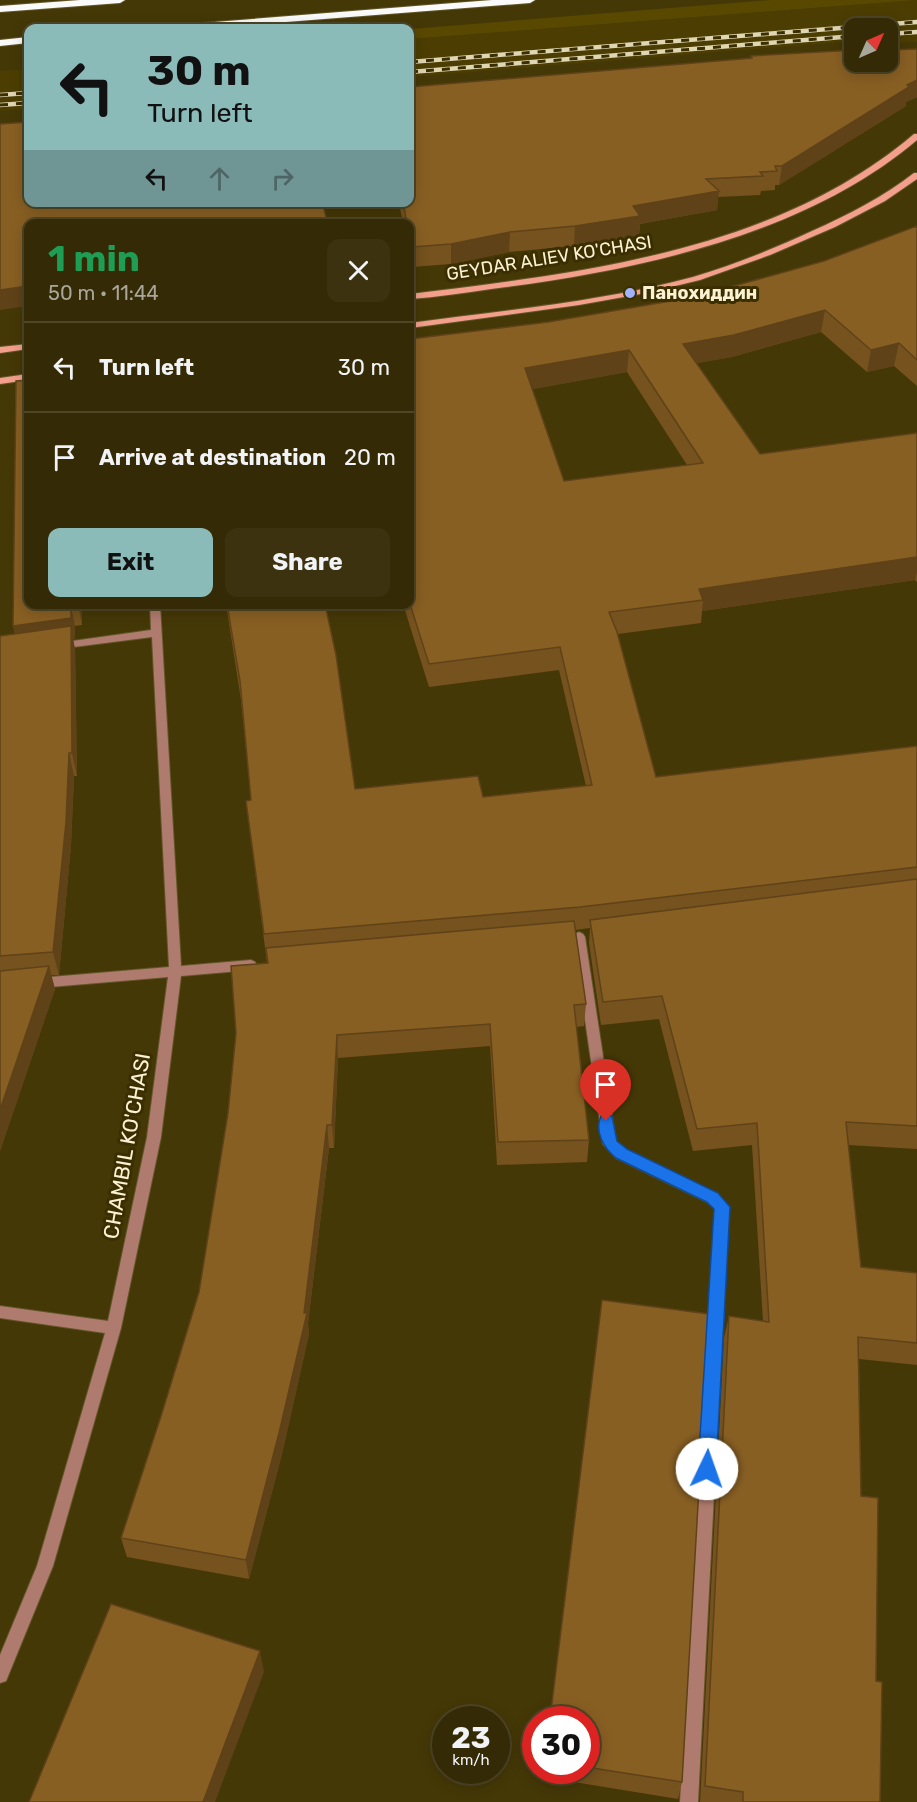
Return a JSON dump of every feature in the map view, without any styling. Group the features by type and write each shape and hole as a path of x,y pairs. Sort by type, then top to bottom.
{"highway":[{"path":"0,9 120,0"},
{"path":"227,24 530,0"},
{"path":"0,43 24,40"}],"main road":[{"name":"GEYDAR ALIEV KO'CHASI","path":"414,296 647,261 720,239 823,200 893,158 917,136"},
{"path":"414,325 574,303 678,283 719,271 757,258 855,215 891,196 917,175"},
{"path":"0,350 24,347"},
{"path":"0,381 24,378"}],"street":[{"name":"CHAMBIL KO'CHASI","path":"0,1675 45,1566 114,1328 154,1137 175,971 155,609"},
{"path":"45,648 157,633"},
{"path":"579,937 609,1144 621,1154 712,1198 722,1207 688,1802"},
{"path":"23,984 258,964"},
{"path":"0,1312 114,1328"}],"shaded area":[{"path":"770,0 917,0 414,39 414,29"},
{"path":"917,0 917,42 898,43 898,18 844,18 844,42 414,77 414,39"},
{"path":"24,69 24,109 0,111 0,71"}],"building":[{"path":"917,49 917,80 782,166 775,166 777,171 760,172 763,176 706,179 719,191 633,206 640,216 575,226 510,232 451,244 414,247 414,219 406,219 404,207 414,207 414,87 752,58 751,56 844,51 844,72 898,72 898,50"},
{"path":"24,122 24,207 323,207 327,219 24,219 24,287 0,290 0,124"},
{"path":"917,226 917,360 899,343 871,350 825,310 734,335 683,344 760,454 917,433 917,557 699,589 703,600 609,612 617,632 656,777 917,746 917,867 580,907 264,934 246,801 251,800 240,681 228,609 326,609 336,655 355,789 478,776 483,797 592,785 560,647 429,664 412,609 414,609 414,339 548,322 694,297 824,261","holes":["629,350 703,463 564,481 525,368"]},
{"path":"24,380 24,609 71,609 71,618 13,626 16,381"},
{"path":"71,626 72,753 69,753 66,822 53,952 0,956 0,636"},
{"path":"917,879 917,1126 846,1122 861,1267 917,1273 917,1343 858,1337 861,1496 878,1498 876,1681 882,1682 880,1802 743,1802 743,1792 705,1786 729,1316 769,1322 757,1123 697,1129 662,996 603,1002 590,920"},
{"path":"574,921 586,1004 574,1005 589,1140 498,1142 490,1024 337,1035 332,1125 327,1125 304,1313 307,1313 246,1560 121,1538 199,1292 228,1113 236,1033 231,966 268,963 266,948"},
{"path":"49,966 0,1110 0,971"},
{"path":"602,1300 709,1314 682,1782 600,1769 600,1706 552,1706"},
{"path":"111,1604 260,1651 203,1802 29,1802"}],"railway":[{"path":"414,62 917,22"},
{"path":"898,33 917,32"},
{"path":"414,72 844,37"},
{"path":"0,95 24,93"},
{"path":"0,105 24,103"}],"place":[{"name":"Панохиддин","path":"630,293"}],"route":[{"path":"606,1121 609,1144 621,1154 712,1198 722,1207 707,1469"}]}
